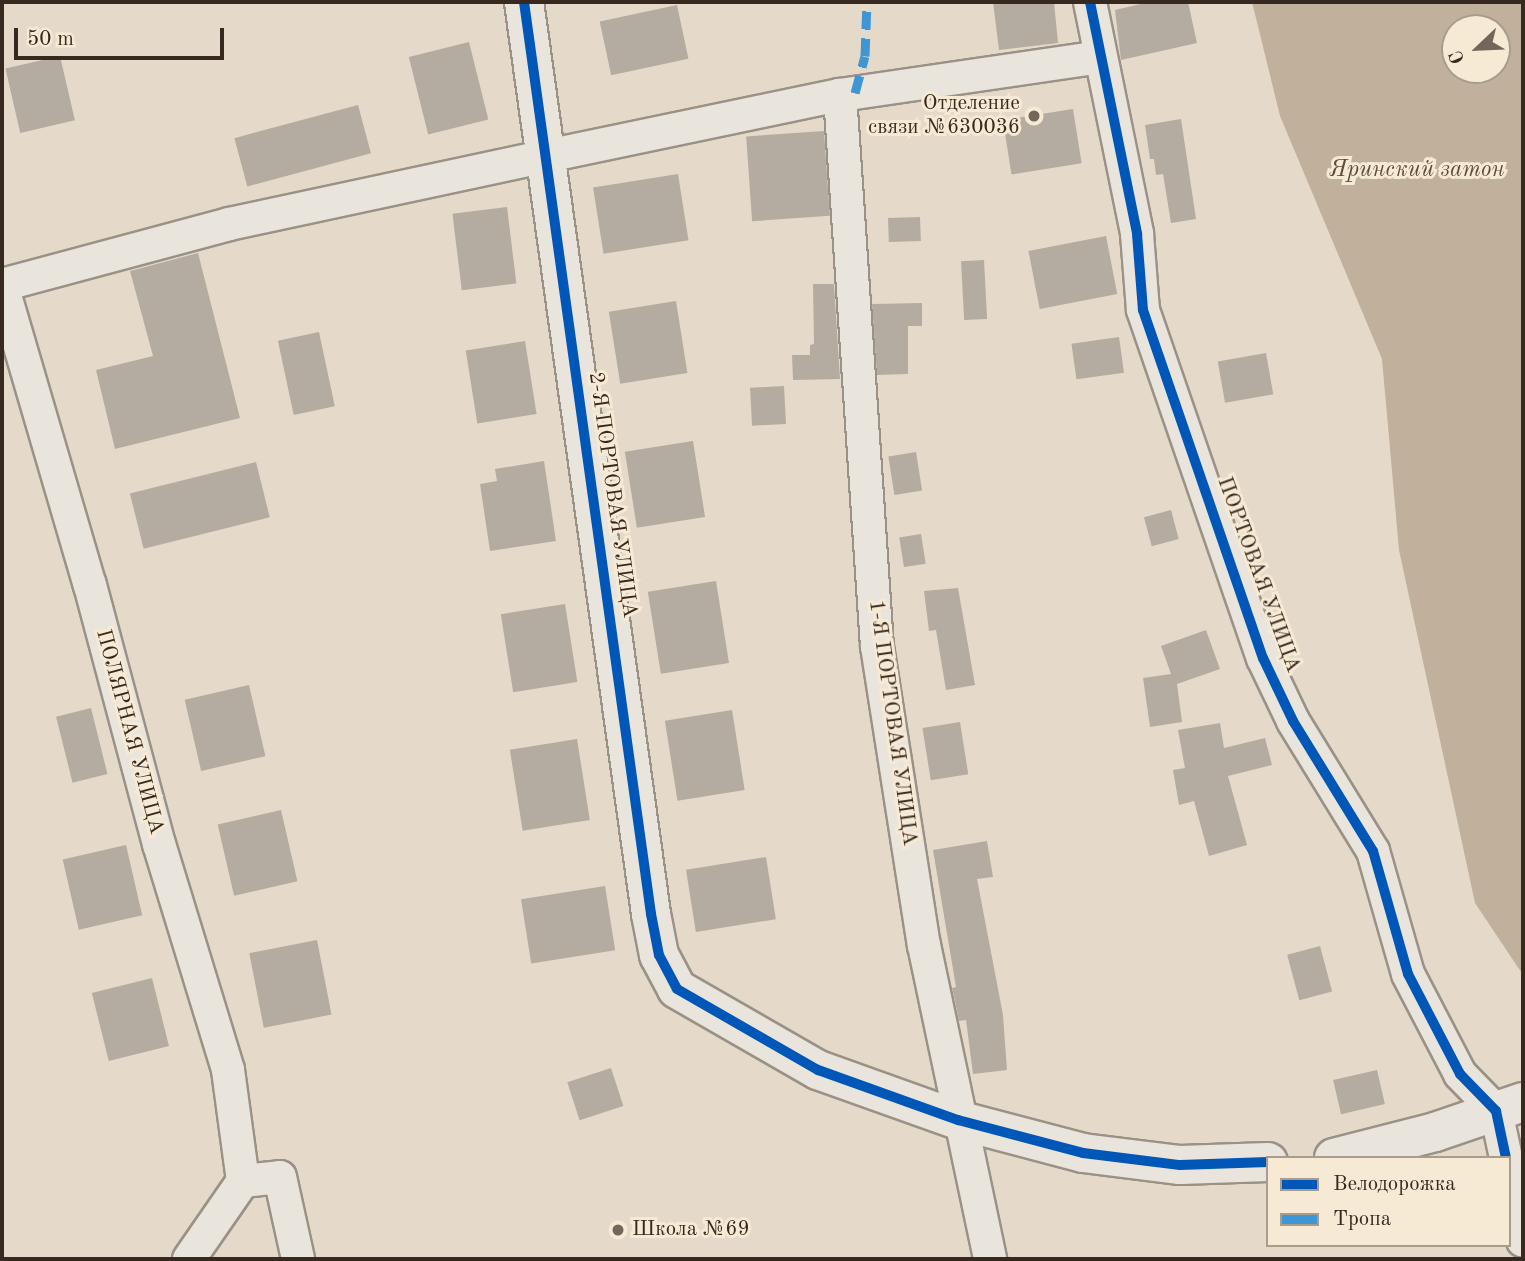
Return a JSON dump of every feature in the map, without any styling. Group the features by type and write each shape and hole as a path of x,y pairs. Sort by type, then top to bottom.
{"street":[{"name":"2-Я ПОРТОВАЯ УЛИЦА","path":"524,2 651,914 659,955 677,989 818,1070 958,1119"},
{"name":"ПОРТОВАЯ УЛИЦА","path":"1090,2 1098,57 1137,234 1143,310 1263,658 1293,721 1373,851 1408,974 1460,1074 1510,1106"},
{"path":"2,285 229,224 840,95 1098,57"},
{"name":"1-Я ПОРТОВАЯ УЛИЦА","path":"840,95 877,646 924,945 958,1119 990,1259"},
{"name":"ПОЛЯРНАЯ УЛИЦА","path":"2,285 90,585 159,844 228,1070 243,1181"},
{"path":"1342,1156 1435,1132 1510,1106 1506,1156"},
{"path":"958,1119 1083,1153 1180,1165 1266,1162"},
{"path":"189,1259 243,1181 281,1177 298,1259"},
{"path":"1511,1183 1523,1241"}],"water":[{"name":"Яринский затон","path":"1252,2 1523,2 1523,975 1475,903 1399,550 1382,359 1280,116"}],"building":[{"path":"993,2 1054,2 1058,43 999,50"},
{"path":"1149,2 1188,2 1197,43 1121,60 1115,10"},
{"path":"677,5 688,59 611,75 600,21"},
{"path":"469,42 488,120 428,135 409,57"},
{"path":"60,56 75,120 20,133 5,69"},
{"path":"358,105 371,153 247,186 234,138"},
{"path":"1073,109 1082,163 1011,174 1003,120"},
{"path":"1181,119 1196,219 1171,223 1163,174 1156,175 1154,159 1150,159 1145,125"},
{"path":"824,131 830,216 752,221 746,136"},
{"path":"678,174 688,240 604,254 593,187"},
{"path":"507,207 516,283 462,290 452,214"},
{"path":"920,217 921,241 889,242 888,218"},
{"path":"1106,236 1117,294 1040,309 1028,251"},
{"path":"198,253 240,418 115,449 96,370 153,356 130,271"},
{"path":"984,260 987,319 964,320 961,261"},
{"path":"813,284 834,284 840,379 793,380 792,355 810,355 810,345 814,344"},
{"path":"676,301 687,373 620,384 609,312"},
{"path":"922,303 922,326 908,326 908,374 877,375 872,304"},
{"path":"319,332 335,406 294,415 278,341"},
{"path":"1119,337 1124,373 1076,379 1071,344"},
{"path":"525,341 537,414 477,423 466,350"},
{"path":"1266,353 1273,394 1225,403 1218,362"},
{"path":"784,386 786,424 752,426 750,388"},
{"path":"693,441 705,517 637,528 625,452"},
{"path":"916,452 922,491 894,495 888,456"},
{"path":"544,461 556,541 490,551 480,484 497,481 495,469"},
{"path":"256,462 270,517 144,549 130,493"},
{"path":"1171,510 1179,539 1152,546 1144,517"},
{"path":"921,534 926,564 904,567 899,537"},
{"path":"716,581 729,663 661,674 648,592"},
{"path":"958,588 975,685 946,690 936,630 929,631 924,591"},
{"path":"565,604 577,682 513,692 501,614"},
{"path":"1206,630 1220,669 1177,684 1182,722 1150,727 1143,678 1171,674 1161,646"},
{"path":"249,685 265,756 201,771 185,700"},
{"path":"91,708 107,774 73,783 56,717"},
{"path":"732,710 745,790 678,801 665,721"},
{"path":"960,722 968,774 931,780 922,728"},
{"path":"1220,723 1224,748 1265,738 1272,765 1228,776 1247,845 1209,856 1194,801 1179,805 1173,770 1185,768 1178,730"},
{"path":"577,739 590,820 523,831 510,750"},
{"path":"281,810 297,881 234,896 218,825"},
{"path":"987,841 993,877 977,879 1003,1015 1007,1070 973,1074 966,1020 959,1021 952,988 956,987 933,850"},
{"path":"126,845 142,915 79,930 63,860"},
{"path":"766,857 776,919 696,932 686,870"},
{"path":"605,886 615,950 531,963 521,899"},
{"path":"317,940 332,1015 264,1028 249,953"},
{"path":"1320,946 1332,991 1299,1000 1287,955"},
{"path":"152,978 169,1046 109,1061 92,993"},
{"path":"611,1068 623,1106 580,1120 567,1082"},
{"path":"1377,1070 1385,1104 1341,1114 1333,1080"}],"marked path":[{"path":"855,93 865,56 867,2"}],"cycle path":[{"path":"524,2 651,914 659,955 677,989 818,1070 958,1120 1083,1153 1180,1165 1266,1162"},
{"path":"1090,2 1137,234 1143,310 1263,658 1293,721 1373,851 1408,974 1460,1074 1496,1111 1506,1156"}],"place":[{"name":"Отделение связи №630036","path":"1034,116"},
{"name":"Школа №69","path":"618,1230"}]}
